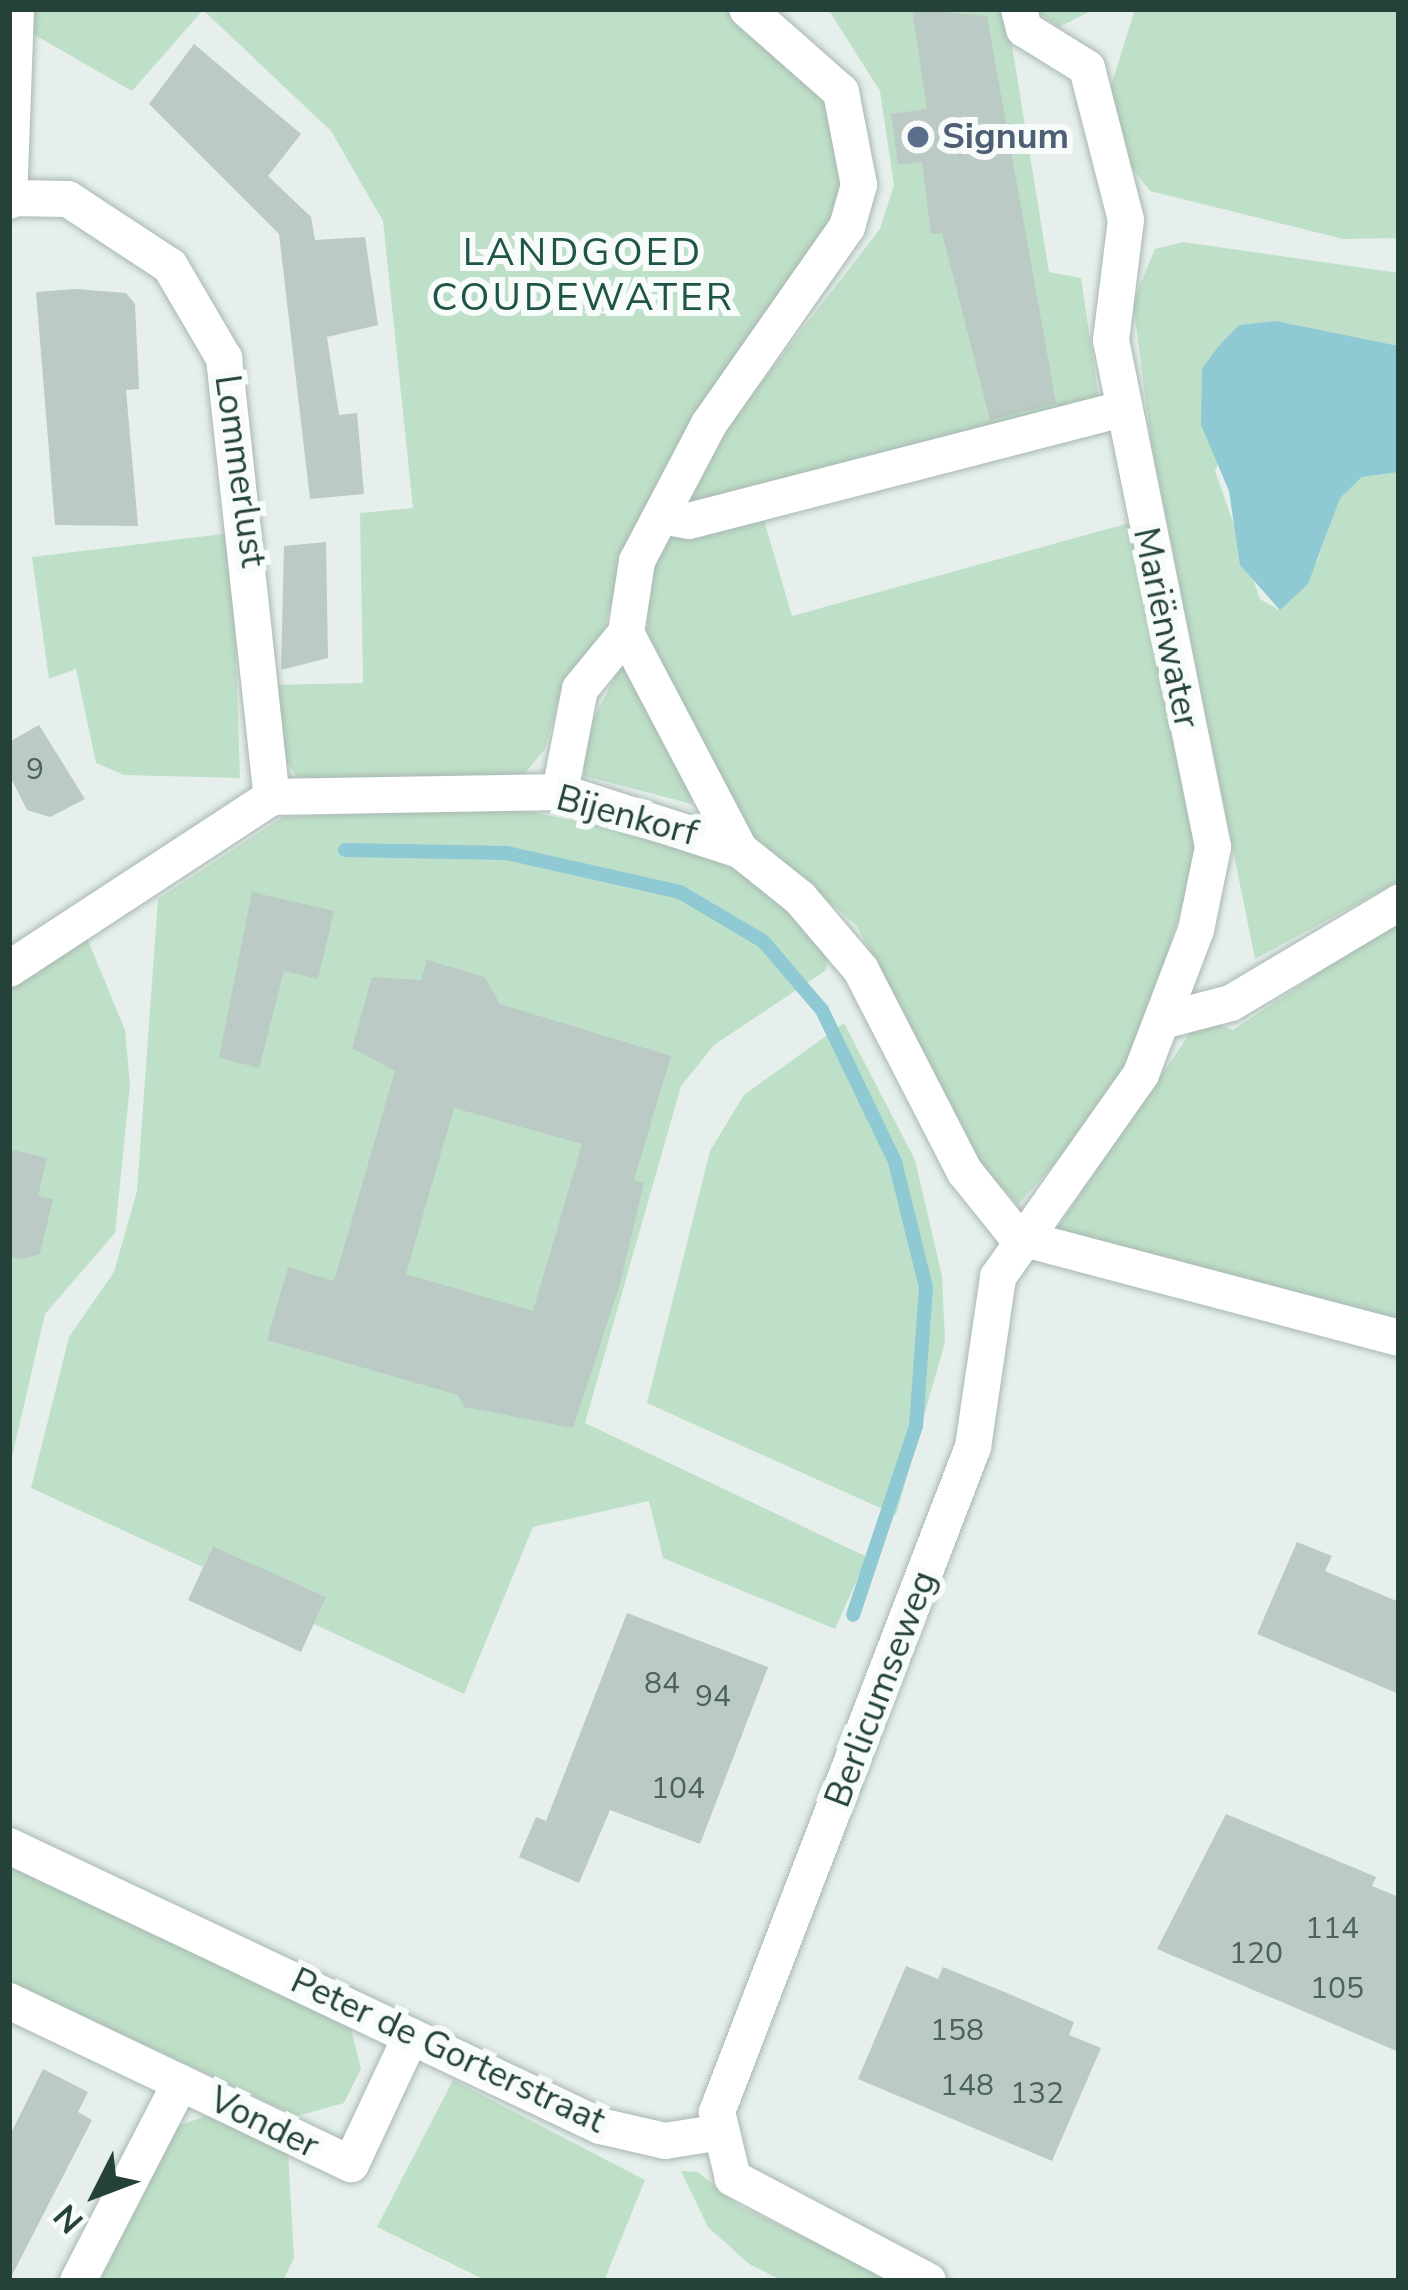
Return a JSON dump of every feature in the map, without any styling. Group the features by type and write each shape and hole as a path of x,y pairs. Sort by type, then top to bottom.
{"street":[{"path":"10,200 16,9"},
{"path":"560,792 580,689 626,633 637,561 709,424 848,227 859,185 841,92 747,9"},
{"name":"Mariënwater","path":"1017,1237 1141,1074 1166,1020 1213,848 1121,409 1111,340 1126,220 1088,68 1024,29 1018,9"},
{"name":"Lommerlust","path":"10,200 68,199 170,266 224,358 272,797"},
{"path":"661,516 689,521 1121,409"},
{"path":"626,633 740,850"},
{"name":"Bijenkorf","path":"272,797 560,792 740,850 800,898 861,970 965,1172 1017,1237"},
{"path":"9,969 272,797"},
{"path":"1166,1020 1231,1003 1399,903"},
{"path":"1017,1237 1308,1318 1399,1338"},
{"name":"Berlicumseweg","path":"716,2133 973,1447 998,1276 1017,1237"},
{"name":"Peter de Gorterstraat","path":"9,1846 600,2126 665,2141 716,2133"},
{"name":"Vonder","path":"9,2001 351,2164 411,2036"},
{"name":"Vonder","path":"78,2281 180,2083"},
{"path":"716,2133 733,2178 754,2195 928,2281"}],"green space":[{"path":"34,9 732,9 824,99 843,181 832,225 623,557 597,657 560,694 545,749 521,778 298,778 277,748 266,685 363,683 360,513 413,508 383,221 331,131 203,10 132,91 28,31"},
{"path":"828,9 1006,9 1049,272 1081,278 1099,400 686,509 729,424 880,229 894,185 880,91"},
{"path":"1033,9 1095,9 1059,27"},
{"path":"1135,9 1399,9 1399,238 1343,239 1150,191 1123,156 1107,99"},
{"path":"1183,242 1399,273 1399,346 1276,321 1215,471 1260,599 1279,610 1317,562 1339,498 1362,477 1399,472 1399,881 1255,959 1152,448 1133,302 1155,249"},
{"path":"764,520 792,616 1133,522 1195,842 1189,884 1139,1042 1099,1113 1018,1205 977,1160 857,926 752,836 647,638 648,574 665,537"},
{"path":"232,533 240,778 124,775 96,763 76,669 49,679 32,557"},
{"path":"623,661 693,794 692,804 584,776 584,738"},
{"path":"507,807 674,841 750,878 831,951 825,971 714,1045 681,1086 585,1423 867,1557 835,1629 663,1558 649,1501 533,1527 464,1694 314,1624 325,1597 213,1546 203,1567 31,1488 69,1337 114,1272 137,1191 158,899 283,817"},
{"path":"1399,920 1399,1319 1054,1233 1201,1017 1233,1030"},
{"path":"87,938 125,1030 130,1085 115,1233 45,1314 9,1470 9,985"},
{"path":"844,1023 915,1160 942,1276 945,1342 896,1515 647,1403 710,1151 744,1095"},
{"path":"9,1862 349,2021 361,2069 344,2103 297,2116 9,1981"},
{"path":"453,2080 645,2180 604,2281 487,2281 377,2227"},
{"path":"206,2116 288,2151 294,2258 283,2281 100,2281 178,2126"},
{"path":"681,2171 698,2172 739,2206 895,2281 783,2281 749,2264 708,2227"}],"water":[{"path":"1276,321 1399,346 1399,472 1362,477 1340,498 1308,584 1280,610 1240,565 1229,491 1201,425 1202,369 1217,348 1239,325"}],"building":[{"path":"912,9 987,16 1056,403 990,420 942,233 931,234 922,162 898,165 891,114 927,109"},
{"path":"194,44 301,134 268,176 311,217 315,240 365,237 378,325 327,337 339,415 357,413 364,494 310,499 279,234 149,104"},
{"path":"36,292 126,293 135,304 139,389 126,390 138,526 55,525"},
{"path":"326,542 328,658 281,670 284,546"},
{"path":"39,725 85,799 50,817 27,810 9,774 9,742"},
{"path":"252,892 334,911 318,979 284,971 259,1068 219,1058"},
{"path":"427,960 485,977 500,1004 671,1056 634,1180 644,1183 620,1284 573,1428 464,1407 458,1395 267,1340 288,1267 334,1281 395,1071 352,1048 372,977 421,980","holes":["454,1108 582,1144 533,1311 406,1274"]},
{"path":"9,1149 47,1158 38,1196 53,1199 40,1254 23,1259 9,1257"},
{"path":"1297,1542 1332,1556 1325,1571 1399,1602 1399,1694 1257,1634"},
{"path":"213,1546 326,1597 301,1652 188,1600"},
{"path":"627,1613 768,1667 700,1844 610,1810 579,1883 519,1857 536,1817 546,1821"},
{"path":"1226,1814 1376,1877 1372,1886 1399,1897 1399,2052 1157,1949"},
{"path":"906,1966 938,1979 943,1967 1007,1993 1074,2022 1069,2035 1101,2048 1052,2161 858,2079"},
{"path":"43,2069 88,2092 78,2112 92,2120 9,2281 9,2137"}],"waterway":[{"path":"345,850 507,853 680,892 763,941 822,1010 895,1162 926,1287 916,1426 853,1615"}],"place":[{"name":"Signum","path":"918,137"}],"district":[{"name":"LANDGOED COUDEWATER","path":"583,276"}]}
